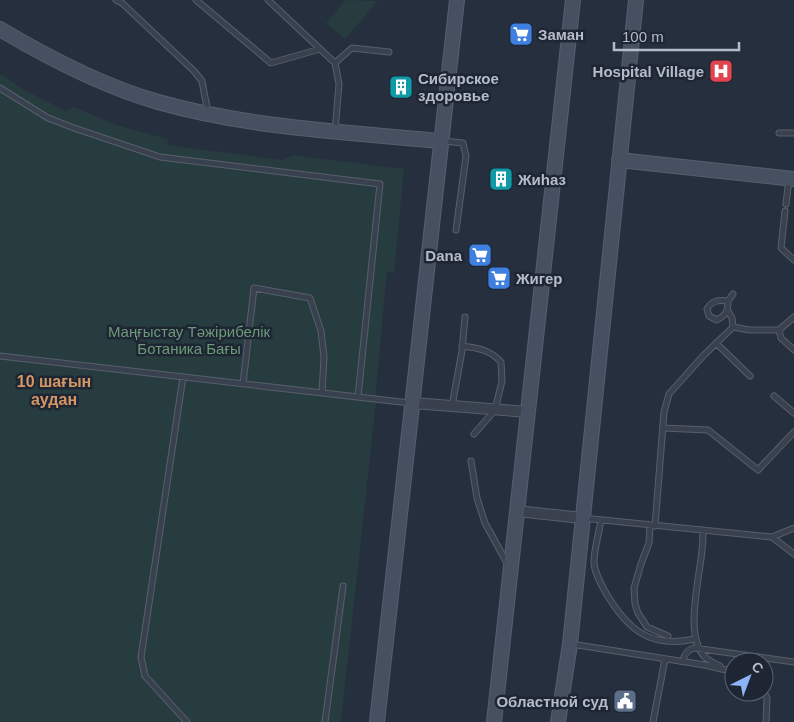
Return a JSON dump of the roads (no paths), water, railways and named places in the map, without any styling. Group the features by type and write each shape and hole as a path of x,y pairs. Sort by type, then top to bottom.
{"main road":[{"path":"376,722 457,0"},
{"path":"494,722 573,0"},
{"path":"558,722 570,644 636,0"},
{"path":"0,29 108,84 158,102 208,114 260,123 440,141"},
{"path":"619,160 792,179"}],"street":[{"path":"413,403 528,412"},
{"path":"517,511 582,518"}],"lane":[{"path":"116,0 122,3 194,71 202,81 208,114"},
{"path":"196,0 270,63 320,50"},
{"path":"268,0 335,63 339,84 335,131"},
{"path":"335,63 352,48 389,52"},
{"path":"0,88 48,118 160,157 380,184 358,397"},
{"path":"778,133 794,133"},
{"path":"440,141 463,143 466,156 456,230"},
{"path":"786,204 792,179"},
{"path":"786,211 782,248 794,260"},
{"path":"243,384 254,288 310,298 321,331 324,357 322,393"},
{"path":"733,294 728,301 728,311 732,318 733,327"},
{"path":"728,301 715,301 707,309 708,316 717,320 728,311"},
{"path":"451,406 462,346 465,317"},
{"path":"733,327 749,330 779,330 794,317"},
{"path":"668,636 647,626 638,613 635,604 634,588 653,526 664,412 669,394 733,327"},
{"path":"779,330 781,338 794,350"},
{"path":"716,343 750,376"},
{"path":"462,346 480,348 493,354 501,362 502,380 495,410 474,434"},
{"path":"0,356 413,403"},
{"path":"183,377 141,657 146,676 187,722"},
{"path":"774,396 794,413"},
{"path":"663,428 708,430 758,470 794,432"},
{"path":"471,461 477,498 485,523 510,570"},
{"path":"582,518 772,537 794,528"},
{"path":"601,520 594,563 604,590 618,612 639,634 654,640 678,643 695,640"},
{"path":"703,530 702,550 696,583 695,640 705,658 724,669"},
{"path":"772,537 794,554"},
{"path":"325,722 343,586"},
{"path":"570,644 724,669"},
{"path":"683,661 685,654 690,649 700,648 794,662"},
{"path":"653,722 666,659"},
{"path":"766,722 767,702"}],"place":[{"name":"Заман","path":"521,34"},
{"name":"Hospital Village","path":"721,71"},
{"name":"Сибирское здоровье","path":"401,87"},
{"name":"Жиhаз","path":"501,179"},
{"name":"Dana","path":"480,255"},
{"name":"Жигер","path":"499,278"},
{"name":"Областной суд","path":"625,701"}],"district":[{"name":"10 шағын аудан","path":"54,390"}],"park label":[{"name":"Маңғыстау Тәжірибелік Ботаника Бағы","path":"189,340"}]}
